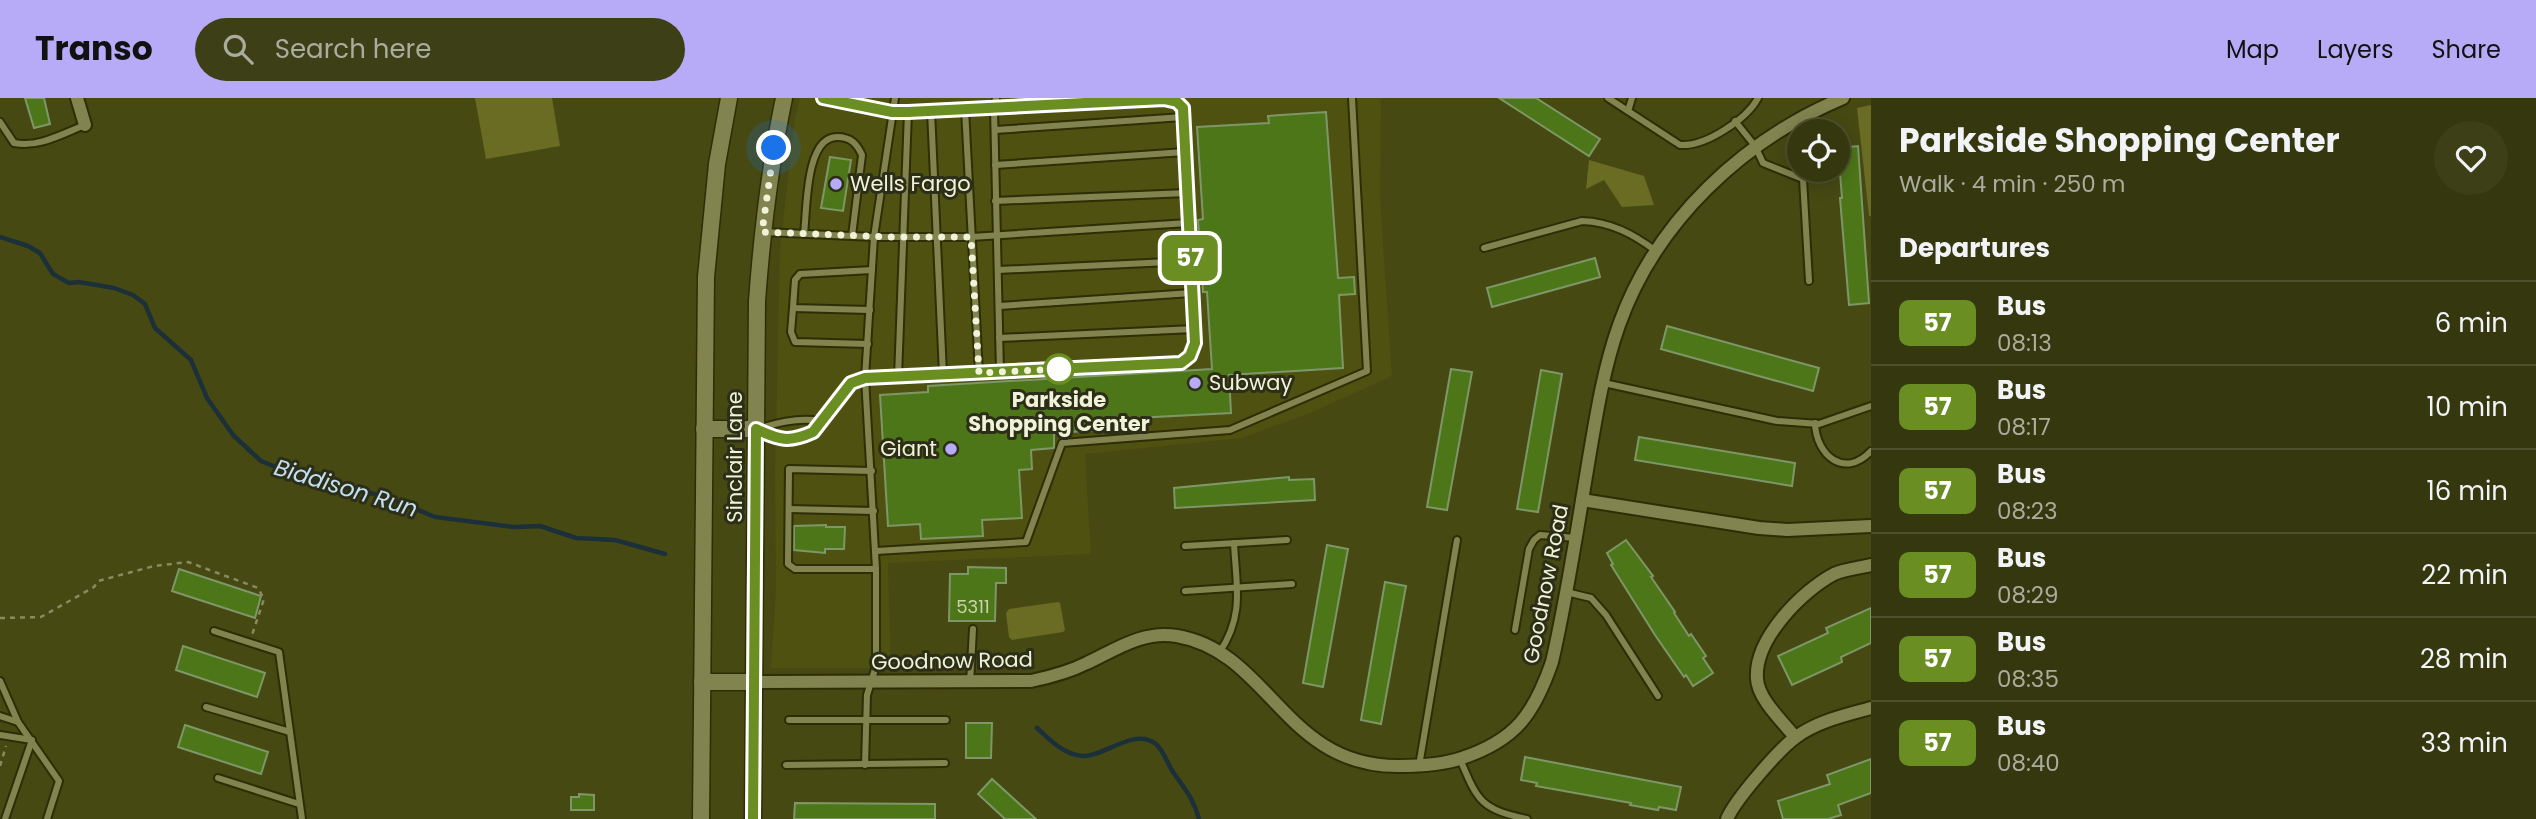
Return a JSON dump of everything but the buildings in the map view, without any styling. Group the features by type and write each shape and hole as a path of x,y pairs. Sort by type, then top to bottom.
{"street":[{"path":"77,98 85,125"},
{"name":"Sinclair Lane","path":"701,819 707,264 717,164 729,98"},
{"name":"Sinclair Lane","path":"753,819 757,301 762,232 784,98"},
{"name":"Goodnow Road","path":"755,682 1031,681 1057,675 1148,636 1181,637 1219,653 1240,668 1301,730 1347,759 1379,766 1419,766 1460,759 1482,751 1503,738 1535,706 1552,662 1602,382 1619,323 1644,271 1674,226 1737,160 1791,123 1843,98"},
{"path":"704,429 756,429"},
{"path":"1582,500 1759,528 1787,530 1871,526"},
{"path":"1795,737 1763,697 1756,680 1759,662 1768,639 1787,611 1813,587 1837,573 1871,565"},
{"path":"702,682 755,682"},
{"path":"1727,819 1742,793 1795,737 1828,720 1871,708"}],"lane":[{"path":"756,429 777,439 793,439 813,432 851,383 865,378 1181,363 1193,350 1183,108 1177,102 1164,98 892,112 823,98"},
{"path":"865,765 867,695 876,666 876,551 865,378 874,237 895,98"},
{"path":"996,98 995,201 1000,372"},
{"path":"876,551 1026,542 1062,443 1230,430 1367,372 1352,98"},
{"path":"1608,98 1680,145 1688,146 1709,140 1752,108 1758,98"},
{"path":"1628,111 1632,98"},
{"path":"965,109 979,373"},
{"path":"930,111 943,374"},
{"path":"898,377 908,112"},
{"path":"995,130 1183,117"},
{"path":"1735,121 1755,146 1763,163 1803,179 1809,281"},
{"path":"0,122 14,143 25,145 85,125"},
{"path":"804,234 814,155 823,141 833,137 846,138 857,144 862,155 852,236"},
{"path":"995,165 1185,152"},
{"path":"995,201 1187,193"},
{"path":"1484,248 1574,223 1598,221 1635,236 1656,251"},
{"path":"762,232 936,238 1188,223"},
{"path":"998,270 1191,261"},
{"path":"868,344 795,341 791,332 795,280 800,274 872,270"},
{"path":"999,306 1192,293"},
{"path":"793,308 870,310"},
{"path":"999,338 1194,330"},
{"path":"1602,382 1777,421 1825,422 1871,406"},
{"path":"756,429 776,422 800,419 821,421"},
{"path":"1815,423 1815,438 1828,457 1843,464 1861,461 1871,451"},
{"path":"872,471 789,470 788,564 795,569 876,569"},
{"path":"789,509 874,511"},
{"path":"1515,630 1529,549 1534,540 1540,535 1553,534 1576,538"},
{"path":"1185,546 1287,540"},
{"path":"1419,766 1457,540"},
{"path":"1219,653 1234,626 1238,611 1234,542"},
{"path":"1185,592 1292,584"},
{"path":"1566,592 1591,598 1606,615 1658,696"},
{"path":"970,682 973,629"},
{"path":"214,631 279,652 302,819"},
{"path":"0,681 18,722 60,781 47,819"},
{"path":"206,707 290,732"},
{"path":"0,716 18,722"},
{"path":"789,720 946,720"},
{"path":"0,735 32,740"},
{"path":"5,819 32,740"},
{"path":"1460,759 1474,793 1483,803 1503,814 1527,819"},
{"path":"786,765 945,763"},
{"path":"218,778 299,804"}],"path":[{"path":"0,618 41,617 94,587 98,581 154,566 188,562 258,588 264,598 250,643"},
{"path":"0,766 7,743"}],"shaded area":[{"path":"475,98 552,98 560,146 486,159"},
{"name":"Parkside Shopping Center","path":"800,98 1381,98 1380,199 1392,376 1310,413 1242,438 1085,454 1091,554 888,563 891,668 771,668 776,591 775,474 780,249 795,118"},
{"path":"1871,105 1871,216 1869,216 1857,108"},
{"path":"1589,160 1644,176 1654,205 1622,207 1604,180 1586,189"},
{"path":"1058,602 1065,630 1063,632 1012,640 1009,637 1006,613 1009,609"}],"waterway":[{"name":"Biddison Run","path":"0,237 40,253 53,274 69,283 114,288 133,295 145,304 155,328 191,360 207,398 233,435 261,461 300,477 387,497 435,517 514,527 540,526 576,538 615,540 665,554"},
{"name":"Biddison Run","path":"1037,728 1064,750 1083,756 1138,739 1156,744 1191,800 1199,819"}],"bus line":[{"name":"57","path":"753,819 756,429 777,439 793,439 813,432 851,383 865,378 1181,363 1190,356 1195,343 1183,108 1177,102 1164,99 892,112 823,98"}],"place":[{"name":"Wells Fargo","path":"836,184"},
{"name":"Parkside Shopping Center","path":"1059,369"},
{"name":"Subway","path":"1195,383"},
{"name":"Giant","path":"951,449"}],"route":[{"path":"774,148 762,232 971,237 979,373 1059,369"}]}
